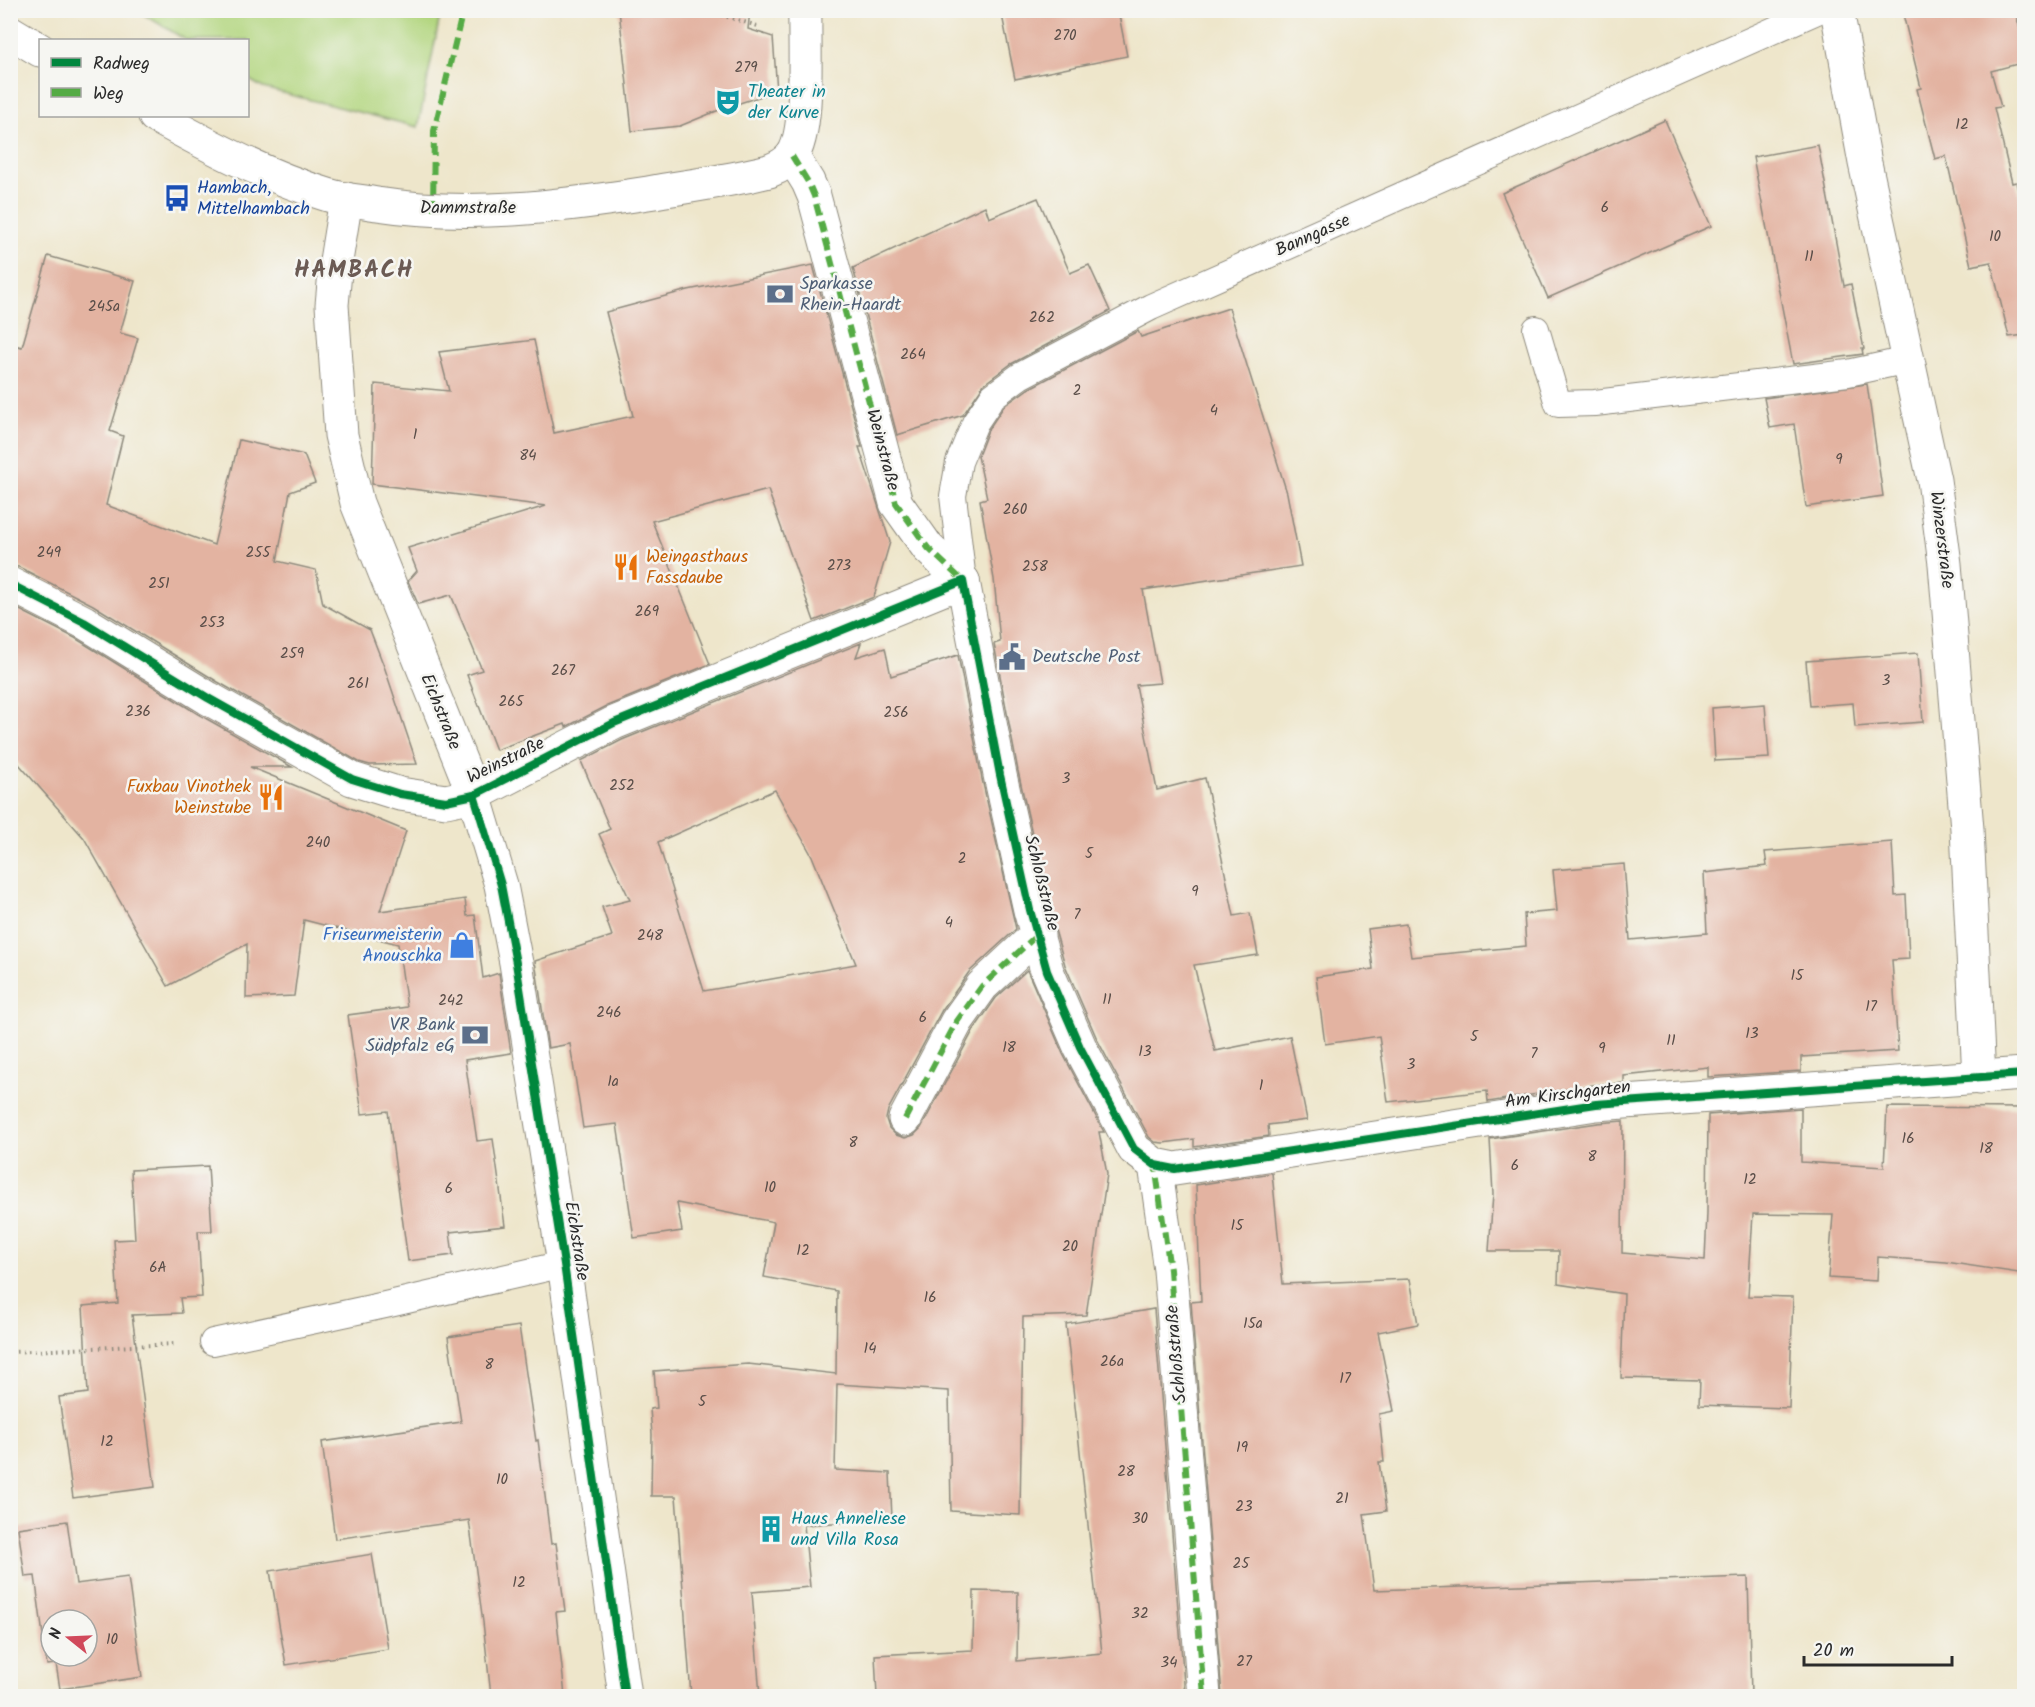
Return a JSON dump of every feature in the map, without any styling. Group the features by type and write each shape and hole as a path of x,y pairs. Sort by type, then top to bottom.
{"street":[{"name":"Winzerstraße","path":"1837,10 1865,164 1934,480 1945,564 1967,829 1979,1078"},
{"path":"792,156 799,137 803,113 804,25"},
{"path":"10,32 39,49"},
{"name":"Dammstraße","path":"157,117 207,144 311,189 346,199 433,210 513,210 563,206 755,174 778,168 792,156"},
{"name":"Weinstraße","path":"10,584 84,622 217,703 352,779 400,794 446,801 474,795 614,723 963,581 928,548 896,503 814,196 792,156"},
{"name":"Eichstraße","path":"346,199 332,305 341,435 357,503 474,795 501,885 564,1264 625,1696"},
{"name":"Schloßstraße","path":"963,581 1000,774 1030,910 1047,971 1080,1047 1134,1149 1155,1165 1170,1270 1204,1696"},
{"name":"Schloßstraße","path":"905,1119 957,1021 982,987 1038,934"},
{"name":"Am Kirschgarten","path":"1155,1165 1175,1169 1596,1104 2025,1074"}],"lane":[{"name":"Banngasse","path":"963,581 953,496 959,462 975,423 993,396 1020,376 1151,307 1819,10"},
{"path":"1536,329 1558,404 1595,403 1836,375 1908,360"},
{"name":"Eichstraße","path":"213,1342 564,1264"}],"path":[{"path":"704,10 804,25"},
{"path":"10,1352 213,1342"}],"green space":[{"path":"138,11 441,11 418,127 263,88 249,80 249,39 184,39"}],"building":[{"path":"619,10 750,10 748,29 773,37 777,91 724,108 680,126 632,131"},
{"path":"1027,10 1118,10 1127,56 1015,79 1002,15"},
{"path":"1902,10 2015,10 2025,49 2025,62 1991,71 2001,107 1994,108 2012,183 2016,182 2025,220 2025,335 2009,337 1991,262 1971,266 1946,156 1935,159 1917,89 1921,88"},
{"path":"1665,120 1711,226 1548,298 1502,193"},
{"path":"1818,145 1844,286 1851,284 1864,349 1862,349 1863,354 1793,364 1753,157"},
{"path":"1038,198 1070,273 1089,265 1110,311 1011,364 984,384 963,415 897,435 853,268 985,206 989,218"},
{"path":"48,256 135,281 120,333 138,338 110,431 123,436 106,505 214,545 239,440 304,455 315,483 290,492 277,561 316,570 323,604 370,630 417,764 370,765 359,762 218,682 93,605 19,567 10,566 10,344 22,347"},
{"path":"813,265 862,447 859,447 890,542 874,597 814,621 768,490 652,521 710,664 607,706 566,727 565,724 496,750 467,675 482,670 451,595 418,604 408,581 417,571 408,548 546,506 372,484 375,384 449,391 439,352 534,340 554,433 633,416 606,312 688,290"},
{"path":"1229,308 1287,493 1301,566 1143,590 1160,683 1136,685 1157,790 1205,778 1234,916 1250,913 1258,955 1194,965 1215,1051 1290,1036 1307,1120 1268,1125 1269,1136 1194,1147 1194,1139 1163,1143 1155,1142 1149,1137 1097,1039 1065,965 1048,905 1018,771 994,644 1000,642 994,579 980,500 987,498 978,456 988,430 1004,406 1028,389 1138,331 1141,337"},
{"path":"1867,384 1883,496 1806,507 1794,424 1770,428 1764,398"},
{"path":"10,605 75,638 198,714 292,767 250,767 406,831 380,911 465,899 467,916 475,915 483,978 499,973 511,1053 465,1060 477,1141 493,1139 505,1226 450,1232 453,1255 408,1261 388,1111 362,1114 348,1015 407,1007 398,944 304,920 294,996 246,998 247,944 168,986 84,838 10,754"},
{"path":"861,643 856,657 885,648 891,676 958,655 982,779 1016,929 969,972 942,1010 888,1110 886,1119 889,1128 896,1135 905,1138 914,1135 921,1128 973,1031 996,998 1027,970 1063,1054 1104,1132 1099,1132 1107,1174 1086,1315 1023,1317 1020,1515 951,1511 949,1391 837,1384 835,1470 890,1473 892,1519 804,1525 810,1587 752,1592 760,1696 691,1696 676,1496 651,1496 650,1409 657,1408 654,1371 748,1364 836,1374 837,1291 764,1277 774,1222 677,1203 682,1231 634,1238 617,1124 583,1128 570,1044 548,1048 535,961 612,936 602,907 630,900 599,834 610,829 581,761 622,740","holes":["775,790 812,856 856,964 704,991 658,842"]},
{"path":"1918,653 1923,722 1855,727 1853,703 1810,706 1806,661"},
{"path":"1765,704 1769,758 1715,761 1712,708"},
{"path":"1892,842 1895,896 1906,895 1909,959 1892,960 1898,1051 1801,1057 1801,1071 1708,1077 1708,1067 1624,1076 1624,1083 1593,1085 1488,1102 1487,1091 1388,1102 1379,1036 1325,1044 1316,977 1373,969 1368,929 1406,924 1411,957 1526,946 1524,914 1557,911 1553,870 1624,864 1630,940 1707,933 1704,873 1767,866 1765,852"},
{"path":"1887,1107 2025,1108 2025,1274 1946,1262 1878,1257 1877,1281 1828,1278 1833,1215 1753,1214 1748,1296 1793,1297 1789,1408 1699,1405 1700,1380 1621,1378 1624,1294 1558,1284 1559,1251 1489,1251 1493,1194 1490,1139 1623,1121 1622,1253 1705,1260 1708,1115 1801,1108 1801,1162 1884,1167"},
{"path":"208,1166 212,1231 198,1231 202,1297 180,1298 182,1313 132,1315 155,1487 73,1498 59,1397 88,1393 83,1306 118,1303 114,1240 135,1239 131,1170"},
{"path":"1272,1173 1283,1284 1410,1279 1418,1324 1378,1332 1394,1411 1379,1414 1384,1462 1379,1462 1386,1511 1364,1514 1374,1590 1748,1577 1751,1696 1222,1696 1191,1302 1201,1301 1196,1185"},
{"path":"1154,1309 1185,1696 877,1696 875,1655 973,1650 974,1591 1018,1592 1017,1661 1102,1653 1066,1324"},
{"path":"519,1326 536,1441 538,1440 551,1544 556,1543 565,1611 556,1612 565,1696 491,1696 469,1520 335,1539 322,1442 461,1422 448,1337"},
{"path":"67,1521 76,1584 128,1577 142,1677 60,1689 57,1668 99,1668 99,1608 39,1608 35,1576 25,1577 18,1528"},
{"path":"372,1554 388,1649 286,1665 270,1571"}],"marked path":[{"path":"433,210 434,131 463,10"},
{"path":"792,156 814,196 896,503 928,548 963,581"},
{"path":"905,1119 957,1021 982,986 1038,934"},
{"path":"1151,1162 1155,1165 1170,1270 1204,1696"}],"cycle path":[{"path":"10,584 84,622 208,698 352,779 400,794 446,801 474,795 614,723 963,581 1000,775 1030,910 1047,971 1080,1047 1134,1149 1155,1165 1175,1169 1596,1104 2024,1074"},
{"path":"474,795 501,885 516,963 564,1264 625,1696"}],"place":[{"name":"Theater in der Kurve","path":"728,102"},
{"name":"Hambach, Mittelhambach","path":"177,198"},
{"name":"Sparkasse Rhein-Haardt","path":"780,294"},
{"name":"Weingasthaus Fassdaube","path":"626,567"},
{"name":"Deutsche Post","path":"1012,657"},
{"name":"Fuxbau Vinothek Weinstube","path":"271,797"},
{"name":"Friseurmeisterin Anouschka","path":"462,945"},
{"name":"VR Bank Südpfalz eG","path":"475,1035"},
{"name":"Haus Anneliese und Villa Rosa","path":"771,1529"}],"district":[{"name":"HAMBACH","path":"354,270"}]}
